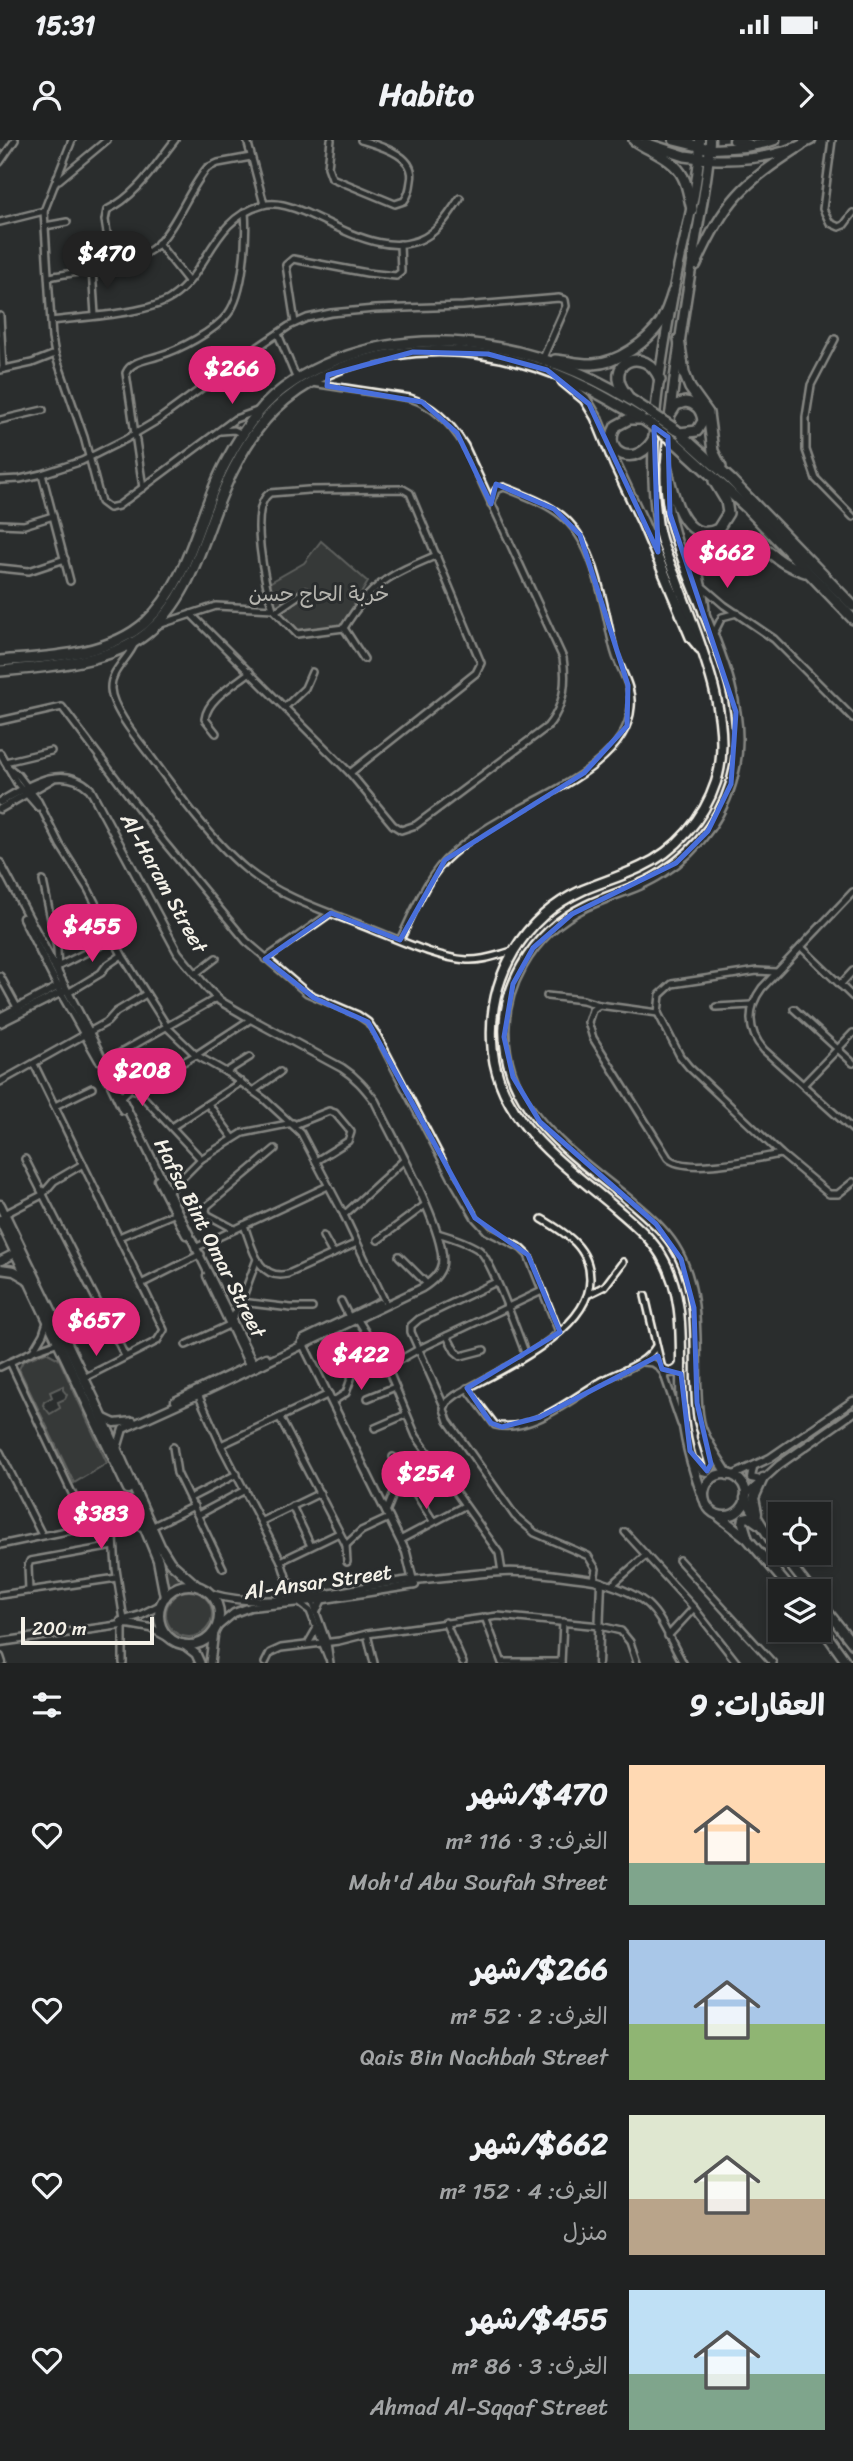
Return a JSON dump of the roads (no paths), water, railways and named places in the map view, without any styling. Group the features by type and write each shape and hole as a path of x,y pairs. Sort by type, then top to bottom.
{"highway":[{"path":"636,140 670,152 704,159"},
{"path":"636,140 671,162 678,170 685,182 692,209"},
{"path":"674,140 705,144"},
{"path":"0,661 54,656 117,641 157,611 179,575 225,464 260,411 284,390 296,373 357,352 412,342 464,342 543,358 603,363 624,354 655,328 662,320 673,292"},
{"path":"679,339 686,381 706,407 710,418 713,451 723,472"},
{"path":"2,671 91,658 135,642 156,626 187,582 233,469 245,448 275,410 311,383 343,367 373,358 422,351 488,354 547,370 603,395 676,435 723,472 853,606"},
{"path":"543,358 630,399"},
{"path":"646,418 621,387 617,377 629,360 638,359 648,362 660,380"},
{"path":"547,370 580,394 592,410 691,637 700,648"},
{"path":"671,413 676,405 685,401 695,405 703,421 697,431 676,435"},
{"path":"646,418 629,419 616,426 612,439 615,448 627,456 635,456 644,452 654,438"},
{"path":"676,435 853,619"},
{"path":"666,465 675,503 684,520 693,528 708,533 722,525 728,509 708,470"},
{"path":"704,612 694,547 698,541 734,536 747,538 789,565 808,572"}],"main road":[{"path":"734,140 763,145"},
{"path":"693,1460 703,1470 707,1471 711,1466 703,1444 697,1403 692,1295 688,1275 677,1251 656,1224 540,1122 522,1097 505,1050 505,1015 513,984 525,958 541,939 572,914 654,878 668,869 698,842 715,820 731,784 735,768 737,727 732,694 670,514 666,492 666,465 679,339 691,274 705,144 763,145 775,140"},
{"path":"691,274 713,228 737,193 768,167 811,140"},
{"path":"704,159 741,160 802,146"},
{"path":"704,159 673,292 654,438 654,482 658,527 715,694 722,735 719,770 705,808 691,828 670,849 643,866 582,890 561,902 530,929 513,951 495,1000 492,1023 493,1057 503,1093 518,1119 535,1139 641,1230 658,1250 668,1268 677,1296 686,1436 704,1499 715,1514 747,1538 782,1579"},
{"path":"0,1205 7,1236 18,1251 102,1417 148,1528 158,1560 163,1601 160,1623 164,1632 195,1654 201,1663"},
{"path":"0,1261 18,1251"},
{"path":"18,1251 28,1279 148,1528 170,1562 197,1586 211,1594 219,1611 210,1663"},
{"path":"0,1269 15,1271 28,1279"},
{"path":"662,1369 670,1373 681,1364"},
{"path":"702,1431 730,1475 742,1484 745,1497 761,1526 802,1579"},
{"path":"704,1499 710,1480 719,1475 730,1475"},
{"path":"761,1526 754,1498 762,1479"},
{"path":"715,1514 734,1514 741,1508 745,1497"},
{"path":"747,1538 744,1518 749,1517 761,1526"},
{"path":"163,1601 179,1586 197,1586"},
{"path":"831,1616 853,1644"},
{"path":"183,1644 200,1643 215,1630"},
{"path":"831,1641 848,1663"}],"street":[{"path":"0,162 15,140"},
{"path":"72,140 44,211 51,321 55,354 98,492 105,506 118,506 235,419 260,411"},
{"path":"57,182 107,140"},
{"path":"112,264 105,214 107,210 131,195 176,140"},
{"path":"247,140 264,204"},
{"path":"331,140 328,167 332,178 395,204 407,199 413,173 411,166 390,150 361,140"},
{"path":"832,140 823,212 830,223 839,227 844,225 853,213"},
{"path":"49,278 131,260 144,254 158,243 207,168 218,163 251,157"},
{"path":"51,321 121,312 173,297 187,282 228,224 245,212 264,204 285,205 360,238 400,244 423,238 433,232 460,198"},
{"path":"0,222 44,211"},
{"path":"143,488 125,379 127,369 183,346 212,328 230,312 239,288 245,246 245,212"},
{"path":"45,226 67,222"},
{"path":"158,243 187,282"},
{"path":"295,323 286,265 290,260 396,275 401,272 400,244"},
{"path":"92,269 95,315"},
{"path":"0,480 42,474 89,457 134,434 295,323 331,313 559,298 565,300 566,306 543,358"},
{"path":"0,318 2,369 32,363 55,354"},
{"path":"278,334 296,373"},
{"path":"835,340 811,385 806,417 806,450 816,479 853,517"},
{"path":"327,386 325,382 328,375"},
{"path":"191,614 350,773 393,825 401,830 416,825 547,727 556,717 564,693 563,657 461,440 444,419 429,407 410,398 311,383"},
{"path":"0,420 43,410"},
{"path":"218,431 231,429 243,434"},
{"path":"42,474 71,581"},
{"path":"400,940 445,860 478,834 595,764 617,743 629,717 631,700 628,685 616,656 603,598 580,535 554,509 504,487 496,490 491,504"},
{"path":"350,773 466,682 480,667 481,659 438,555 410,493 406,490 307,489 270,493 262,499 258,518 264,580 274,610 297,634 344,628 370,590 385,578 438,555"},
{"path":"0,524 24,525 53,516"},
{"path":"0,568 29,570 65,559"},
{"path":"702,586 774,639 853,718"},
{"path":"156,626 216,606 274,610 305,591"},
{"path":"172,606 170,617 174,620"},
{"path":"712,636 722,617 737,613"},
{"path":"344,628 364,659"},
{"path":"135,642 115,673 111,688 116,703 140,742 176,790 237,861 280,891 400,940 461,960 480,960 513,951"},
{"path":"216,733 205,719 208,710 212,703 250,672"},
{"path":"285,707 305,688 312,672"},
{"path":"0,721 62,707 164,842 246,941 314,998 358,1015 373,1028 475,1218 487,1231 525,1251 559,1332"},
{"path":"7,764 51,751"},
{"path":"0,754 40,808 88,889 122,955 168,1028 196,1055 253,1091 293,1124 344,1214 385,1302"},
{"name":"Al-Haram Street","path":"0,803 53,777 80,781 90,789 167,934 195,974 217,998 353,1075 375,1101 438,1233 442,1246 442,1263"},
{"name":"Al-Haram Street","path":"0,809 27,791"},
{"name":"Hafsa Bint Omar Street","path":"0,863 1,873 87,1033 167,1193"},
{"name":"Hafsa Bint Omar Street","path":"1,873 63,989"},
{"path":"43,881 59,966 58,976"},
{"path":"853,892 762,988 752,1004 751,1024 756,1041 853,1130"},
{"path":"265,959 331,913"},
{"path":"59,966 113,939"},
{"path":"801,947 853,997"},
{"path":"0,1017 101,973 109,963 122,955"},
{"path":"195,974 216,958"},
{"path":"776,972 757,971 672,984 660,995 658,1013 684,1062 822,1189 834,1195 853,1181"},
{"path":"840,985 853,971"},
{"path":"0,976 18,1010"},
{"path":"0,1082 110,1020 116,1012 146,994"},
{"path":"547,996 658,1013"},
{"path":"201,1159 104,1059 168,1028 217,998"},
{"path":"716,1007 752,1004"},
{"path":"599,1005 589,1014 588,1022 593,1038 672,1162 683,1165 728,1164 782,1154"},
{"path":"794,1009 853,1063"},
{"path":"0,1023 18,1010"},
{"path":"121,1097 196,1055 251,1019"},
{"name":"Hafsa Bint Omar Street","path":"87,1033 104,1059 112,1083 252,1366"},
{"path":"804,1084 853,1033"},
{"path":"226,1072 250,1057"},
{"path":"34,1064 163,1323 163,1333 157,1341 83,1379"},
{"path":"253,1091 280,1072"},
{"path":"112,1083 123,1080"},
{"path":"172,1127 240,1082"},
{"path":"112,1083 134,1090"},
{"path":"55,1106 92,1088"},
{"path":"208,1104 233,1138"},
{"path":"167,1193 201,1159 233,1138 243,1133 293,1124 329,1111 335,1113 351,1132 348,1141 316,1161"},
{"path":"234,1230 208,1215 207,1206 275,1149"},
{"path":"25,1159 125,1356"},
{"path":"344,1214 403,1161"},
{"path":"2,1217 42,1195 54,1181 83,1164"},
{"path":"195,1247 328,1186"},
{"path":"378,1240 425,1205"},
{"path":"119,1237 175,1210"},
{"path":"444,1406 467,1388 542,1346 578,1315 589,1294 590,1273 583,1251 570,1238 542,1219"},
{"path":"244,1225 257,1259 264,1270 276,1276 288,1274 357,1243"},
{"path":"438,1233 482,1252 526,1355"},
{"path":"323,1236 333,1254"},
{"path":"143,1283 199,1255"},
{"path":"399,1256 425,1282"},
{"path":"186,1345 231,1323 242,1302 257,1259"},
{"path":"589,1294 605,1286 623,1262"},
{"path":"385,1302 431,1282 442,1263"},
{"path":"117,1451 123,1429 425,1282 442,1263"},
{"path":"496,1282 414,1322 411,1332 448,1421 515,1517 535,1533 588,1556 596,1569 600,1626 598,1663"},
{"path":"387,1367 542,1291"},
{"path":"645,1296 662,1369 686,1436"},
{"path":"341,1301 387,1367 405,1415 420,1443 499,1553 502,1572"},
{"path":"242,1302 312,1308"},
{"path":"33,1350 48,1319"},
{"path":"447,1336 461,1356 484,1350"},
{"path":"0,1367 33,1350 59,1342"},
{"path":"302,1342 400,1540 409,1560 413,1583"},
{"path":"467,1388 491,1423 498,1426 512,1425 550,1412 607,1378 643,1362 656,1346"},
{"path":"332,1402 346,1393 359,1356"},
{"path":"10,1362 88,1527"},
{"path":"643,1362 653,1363 662,1369"},
{"path":"368,1398 395,1387"},
{"path":"196,1394 262,1521 289,1584 298,1599 310,1611 324,1641"},
{"path":"102,1417 116,1423 133,1421 196,1394"},
{"path":"221,1445 328,1394"},
{"path":"730,1475 753,1467 787,1447 853,1401"},
{"path":"745,1497 762,1479 853,1413"},
{"path":"375,1428 405,1415"},
{"path":"280,1418 346,1545 347,1562"},
{"path":"173,1447 177,1473 223,1568"},
{"path":"0,1454 43,1535"},
{"path":"393,1457 433,1521"},
{"path":"753,1467 751,1478 762,1479"},
{"path":"0,1472 9,1468"},
{"path":"346,1545 361,1531 387,1515 402,1473"},
{"path":"190,1498 237,1474"},
{"path":"198,1515 245,1490"},
{"path":"262,1521 320,1493"},
{"path":"113,1522 127,1512 133,1499"},
{"path":"0,1545 113,1522 131,1521 148,1528 194,1506"},
{"path":"292,1506 311,1546"},
{"path":"400,1540 464,1506"},
{"path":"113,1522 117,1578 124,1622 123,1663"},
{"path":"625,1532 694,1608 737,1663"},
{"path":"281,1561 340,1533"},
{"path":"29,1591 30,1561 114,1546"},
{"path":"612,1585 646,1555"},
{"path":"679,1560 773,1663"},
{"name":"Al-Ansar Street","path":"215,1630 244,1609 432,1580 502,1572 536,1573 598,1581"},
{"path":"0,1595 117,1578"},
{"path":"598,1581 644,1600 656,1612 683,1663"},
{"path":"278,1599 289,1584"},
{"name":"Al-Ansar Street","path":"211,1594 243,1602 278,1599 312,1601 347,1593"},
{"path":"316,1612 322,1599"},
{"path":"124,1622 163,1601"},
{"path":"312,1601 329,1660"},
{"path":"668,1636 694,1608"},
{"path":"265,1663 275,1650 498,1616 600,1626 624,1633 637,1663"},
{"path":"485,1617 502,1663 561,1662 563,1622"},
{"path":"0,1640 124,1622 144,1626 173,1640"},
{"path":"446,1622 463,1663"},
{"path":"309,1642 317,1628"},
{"path":"367,1634 374,1663"},
{"path":"300,1645 324,1641"},
{"path":"0,1657 2,1663"}],"park label":[{"name":"خربة الحاج حسن","path":"319,594"}]}
